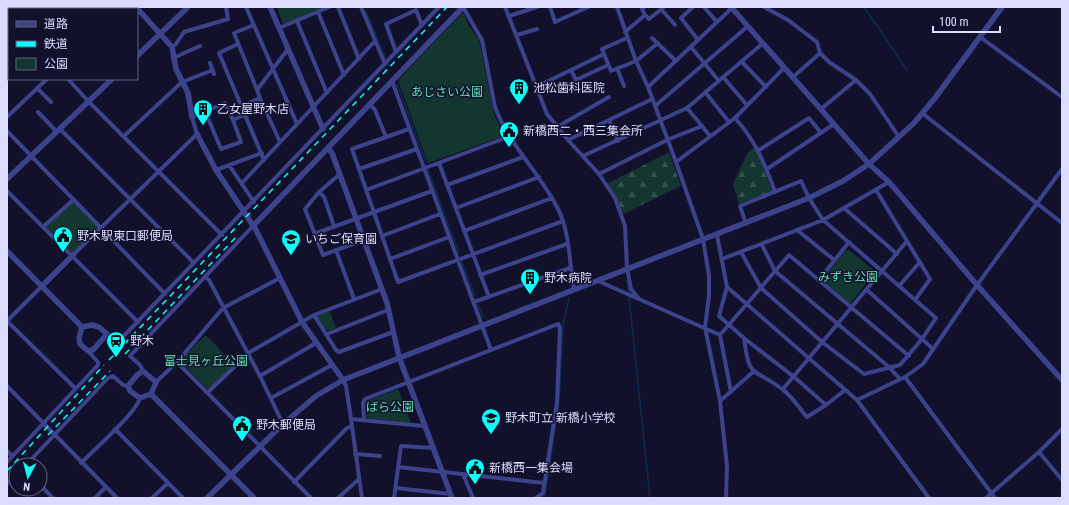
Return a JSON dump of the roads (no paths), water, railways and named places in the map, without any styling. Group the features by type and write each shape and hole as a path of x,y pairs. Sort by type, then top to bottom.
{"street":[{"path":"138,55 188,7"},
{"path":"172,46 176,44 184,32 228,19 226,7"},
{"path":"246,7 272,70 298,124"},
{"path":"270,7 323,129"},
{"path":"280,28 329,7"},
{"path":"338,7 359,59"},
{"path":"82,328 96,326 119,342 439,7"},
{"path":"156,382 143,371 140,364 130,356 463,7 482,40 495,107 508,137 539,177 552,198 563,221 574,289"},
{"path":"505,7 548,114 568,140 599,174 615,198 625,226 627,268 631,289 639,299"},
{"path":"509,16 536,7"},
{"path":"550,7 555,22 576,9 588,7"},
{"path":"617,7 627,38 648,87 676,162 703,239 709,276 709,296 705,327 720,401 727,466 726,498"},
{"path":"644,7 642,9 649,20 662,8 676,26"},
{"path":"693,7 681,18 698,40"},
{"path":"704,7 717,22"},
{"path":"648,87 732,7 792,78 869,164 889,182 977,285 1062,380"},
{"path":"764,7 788,20 817,42 820,53 829,62 856,80 870,94 899,137"},
{"path":"207,498 283,424 316,396 343,380 574,289 598,281 627,268 746,224 809,198 843,181 869,164 899,137 922,113 1002,7"},
{"path":"363,8 385,64"},
{"path":"138,9 172,46 173,58 188,93 192,117 197,134 216,170 253,226 302,322 346,386 362,498"},
{"path":"396,52 386,24 416,10 422,25"},
{"path":"318,12 344,75"},
{"path":"625,32 645,15"},
{"path":"297,21 327,93"},
{"path":"254,25 234,33 260,98 280,142"},
{"path":"655,106 748,26"},
{"path":"517,35 537,29"},
{"path":"980,37 1062,96"},
{"path":"627,38 602,49 611,71 636,61 658,43"},
{"path":"652,38 676,61"},
{"path":"242,183 375,41"},
{"path":"238,44 219,53 240,107 264,160"},
{"path":"583,156 687,108 762,44"},
{"path":"173,58 200,46"},
{"path":"691,47 719,81"},
{"path":"257,90 288,49"},
{"path":"792,78 820,53"},
{"path":"536,87 604,54"},
{"path":"742,62 766,88"},
{"path":"124,136 182,82 213,72 210,63"},
{"path":"571,70 576,80 608,65"},
{"path":"617,68 624,86"},
{"path":"676,162 735,118 784,68"},
{"path":"723,77 748,105"},
{"path":"7,117 46,80"},
{"path":"69,80 88,102 124,136 222,235"},
{"path":"7,179 111,80"},
{"path":"821,110 856,80"},
{"path":"392,81 491,350"},
{"path":"37,88 51,102"},
{"path":"705,92 729,122"},
{"path":"557,127 609,97"},
{"path":"240,107 260,98"},
{"path":"568,140 652,100"},
{"path":"192,117 205,111 224,103 241,142 221,149 205,111"},
{"path":"370,104 375,110 386,137"},
{"path":"687,108 710,136"},
{"path":"38,112 59,130 131,199 194,263"},
{"path":"922,113 1062,223"},
{"path":"232,120 244,115"},
{"path":"735,118 748,132 759,150 775,192"},
{"path":"759,150 809,118 821,133"},
{"path":"609,120 618,141"},
{"path":"767,169 834,124"},
{"path":"599,174 667,140 702,126"},
{"path":"410,129 352,149 398,282 563,221"},
{"path":"7,131 165,294"},
{"path":"75,388 7,321 197,134"},
{"path":"366,190 508,137"},
{"path":"328,148 357,218 382,288 400,357 424,426 434,448 451,496 396,488"},
{"path":"359,169 417,149"},
{"path":"216,170 262,153"},
{"path":"447,185 523,157"},
{"path":"439,162 489,297"},
{"path":"229,165 254,202"},
{"path":"857,400 903,378 923,364 977,285 1062,169"},
{"path":"340,174 319,192 305,209 314,234 323,255 364,240"},
{"path":"456,208 539,177"},
{"path":"742,252 760,288 822,342 864,374 900,365 922,340 936,318 823,220 809,198 802,181 740,206 746,224"},
{"path":"722,259 762,245 823,220 889,182"},
{"path":"876,190 930,279 915,300"},
{"path":"7,191 73,255 138,322"},
{"path":"314,234 432,191"},
{"path":"319,192 324,197 334,226"},
{"path":"464,231 552,198"},
{"path":"43,227 73,200"},
{"path":"844,208 897,254"},
{"path":"382,236 440,214"},
{"path":"798,230 833,260"},
{"path":"717,235 726,287 719,316 826,405"},
{"path":"390,259 449,237"},
{"path":"783,389 907,241"},
{"path":"819,280 833,260 849,242"},
{"path":"480,275 567,244"},
{"path":"762,245 776,271 903,378 993,496"},
{"path":"336,250 354,299"},
{"path":"7,252 82,328"},
{"path":"720,335 789,255 909,356"},
{"path":"899,286 920,262"},
{"path":"474,302 570,268"},
{"path":"205,277 209,280 260,376 283,424"},
{"path":"81,463 115,429 137,404 140,398 151,394 156,382 177,362 223,308 280,278"},
{"path":"598,281 705,327 720,335"},
{"path":"726,287 857,400 929,498"},
{"path":"208,392 248,355 302,322 314,315 382,288"},
{"path":"867,290 933,349"},
{"path":"327,334 388,310"},
{"path":"314,315 336,350 339,352 393,332"},
{"path":"364,420 363,403 365,399 558,324 560,326 557,402 542,494 537,495 536,498"},
{"path":"7,462 98,364 88,351 80,344 79,338 82,328"},
{"path":"88,351 93,350 107,334"},
{"path":"720,335 731,392"},
{"path":"744,338 747,362 753,372 783,389 807,417 826,405 845,390"},
{"path":"260,376 316,344"},
{"path":"177,362 311,498"},
{"path":"271,398 332,365"},
{"path":"128,386 137,374 143,371"},
{"path":"720,401 753,372"},
{"path":"33,457 110,376 113,376 123,385 128,386"},
{"path":"7,386 117,498"},
{"path":"128,386 130,392 140,398"},
{"path":"151,394 254,498"},
{"path":"351,419 424,426"},
{"path":"294,482 347,428 351,426"},
{"path":"115,429 183,498"},
{"path":"986,498 993,496 1062,429"},
{"path":"394,498 401,446 434,448"},
{"path":"7,451 12,456"},
{"path":"1040,452 1062,480"},
{"path":"355,454 380,456"},
{"path":"398,468 544,483"},
{"path":"463,474 473,498 478,498"},
{"path":"338,498 359,479"},
{"path":"152,498 168,483"},
{"path":"95,498 106,487"}],"waterway":[{"path":"864,7 907,70"},
{"path":"366,12 385,57"},
{"path":"397,84 426,162"},
{"path":"428,170 459,253"},
{"path":"462,262 475,296"},
{"path":"627,281 629,293"},
{"path":"629,297 650,498"},
{"path":"542,498 545,496 559,402 563,324 569,298"},
{"path":"478,305 483,317"}],"railway":[{"path":"109,360 447,7"},
{"path":"125,354 238,235"},
{"path":"7,471 104,365"},
{"path":"48,435 110,371"}],"place":[{"name":"池松歯科医院","path":"519,105"},
{"name":"乙女屋野木店","path":"203,126"},
{"name":"新橋西二・西三集会所","path":"509,148"},
{"name":"野木駅東口郵便局","path":"63,253"},
{"name":"いちご保育園","path":"291,256"},
{"name":"野木病院","path":"530,295"},
{"name":"野木","path":"116,358"},
{"name":"野木町立 新橋小学校","path":"491,435"},
{"name":"野木郵便局","path":"242,442"},
{"name":"新橋西一集会場","path":"475,485"}],"park label":[{"name":"あじさい公園","path":"447,92"},
{"name":"みずき公園","path":"848,277"},
{"name":"富士見ヶ丘公園","path":"206,361"},
{"name":"ばら公園","path":"390,407"}]}
